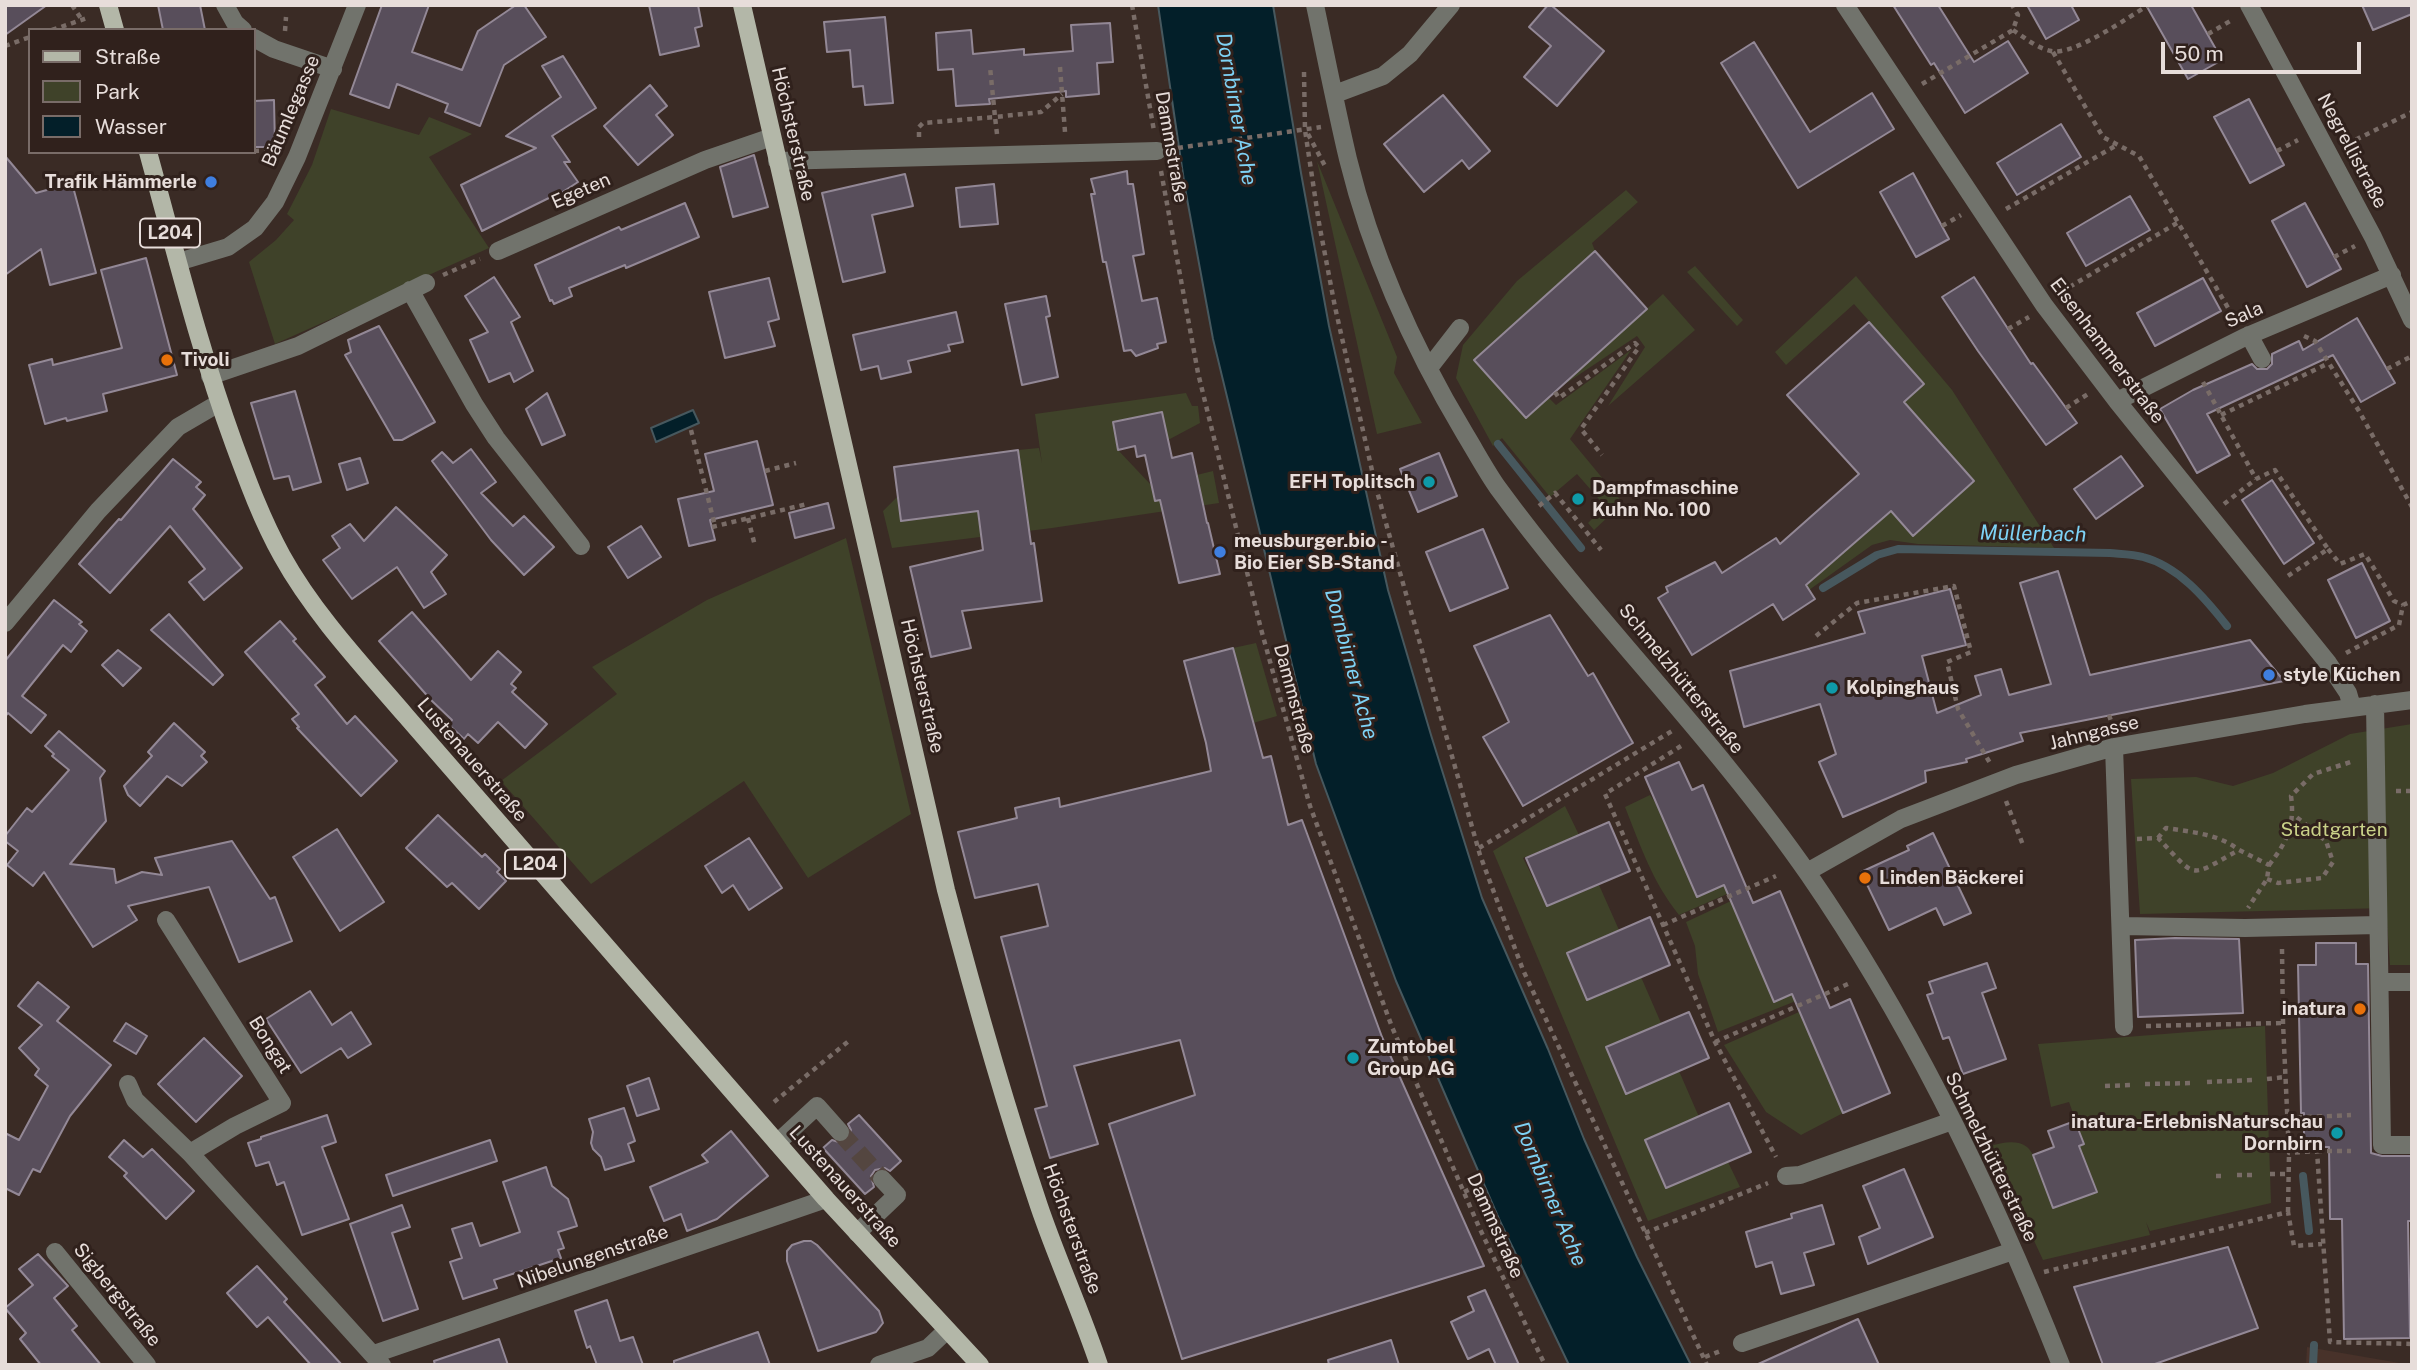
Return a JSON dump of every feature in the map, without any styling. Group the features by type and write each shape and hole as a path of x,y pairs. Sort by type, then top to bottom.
{"main road":[{"path":"108,5 114,28"},
{"name":"Höchsterstraße","path":"742,5 946,890 971,984 1040,1208 1099,1365"},
{"name":"Lustenauerstraße","path":"149,154 219,403 255,500 283,557 309,597 366,670 777,1143 946,1331 980,1365"}],"street":[{"path":"225,5 241,28"},
{"name":"Bäumlegasse","path":"178,262 228,247 255,228 275,202 292,167 357,5"},
{"name":"Schmelzhütterstraße","path":"1315,5 1348,160 1387,282 1441,393 1497,486 1732,774 1807,873 1871,973 1952,1121 2026,1276 2061,1365"},
{"path":"1335,94 1383,76 1410,54 1451,5"},
{"name":"Eisenhammerstraße","path":"1845,5 2044,305 2116,401 2328,663 2348,693 2352,708"},
{"name":"Negrellistraße","path":"2244,11 2330,153 2411,318"},
{"path":"256,39 332,69"},
{"name":"Egeten","path":"498,251 705,160 772,137"},
{"path":"777,161 1163,150"},
{"name":"Sala","path":"2116,401 2247,336 2392,275"},
{"path":"211,376 299,346 418,286 482,415 581,546"},
{"path":"1429,368 1460,328"},
{"path":"2247,336 2262,359"},
{"path":"5,623 98,511 178,427 219,403"},
{"name":"Jahngasse","path":"1807,873 1901,819 2016,775 2114,747 2412,700"},
{"path":"2375,704 2382,1145 2412,1145"},
{"path":"2114,747 2124,1027"},
{"name":"Bongat","path":"166,920 282,1103 235,1126 190,1153"},
{"path":"2121,926 2245,928 2378,925"},
{"path":"2380,982 2412,982"},
{"path":"128,1084 135,1100 190,1153 378,1359"},
{"path":"777,1143 817,1106 840,1132"},
{"path":"1786,1176 1800,1175 1952,1121"},
{"path":"857,1233 897,1195 882,1179"},
{"name":"Nibelungenstraße","path":"378,1359 826,1199"},
{"path":"1742,1343 2013,1251"},
{"name":"Sigbergstraße","path":"55,1252 147,1365"},
{"path":"879,1365 928,1348 946,1331"}],"path":[{"path":"58,28 84,19 72,5"},
{"name":"Dammstraße","path":"1132,5 1163,150 1198,373 1261,629 1310,806 1392,1027 1464,1192 1545,1365"},
{"path":"1915,88 2013,30 2018,15 2012,5"},
{"path":"2013,30 2053,52 2072,49 2149,5"},
{"path":"2207,34 2244,11"},
{"path":"5,46 28,38"},
{"path":"2053,52 2103,137 2138,156 2247,336"},
{"path":"990,67 999,156"},
{"path":"1060,67 1066,154"},
{"path":"1304,69 1306,130 1337,329 1376,488 1479,849 1523,970 1707,1365"},
{"path":"920,158 919,127 923,123 1041,112 1062,94"},
{"path":"2330,153 2412,112"},
{"path":"1163,150 1325,126"},
{"path":"2002,212 2118,145"},
{"path":"1942,226 1968,211"},
{"path":"2056,295 2177,223"},
{"path":"418,286 498,251"},
{"path":"2008,329 2035,312"},
{"path":"2278,323 2315,341 2359,411 2412,507"},
{"path":"1555,392 1559,398 1635,343 1639,347 1581,429 1602,455"},
{"path":"2386,369 2412,356"},
{"path":"2192,363 2256,479"},
{"path":"2221,415 2329,363"},
{"path":"2066,408 2094,389"},
{"path":"691,430 714,527 807,504"},
{"path":"765,471 796,463"},
{"path":"2210,515 2256,479 2275,470 2340,564 2365,554 2394,601 2403,605 2412,601"},
{"path":"1537,508 1555,493 1601,550"},
{"path":"748,519 755,546"},
{"path":"2270,588 2328,549"},
{"path":"1816,636 1857,603 1954,586 1971,652 1947,663 1958,709 1992,766"},
{"path":"2328,663 2399,625 2403,605"},
{"path":"2109,715 2112,724"},
{"path":"1479,849 1676,729"},
{"path":"1646,1233 1786,1176 1715,1042 1605,794 1687,742"},
{"path":"2245,928 2245,912 2267,879 2269,865 2283,846 2294,816 2291,796 2313,774 2376,753"},
{"path":"2004,797 2023,845"},
{"path":"2267,879 2278,883 2322,878 2333,862 2326,841 2294,816"},
{"path":"2158,838 2166,828 2202,834 2228,842 2269,865"},
{"path":"2118,839 2158,838 2188,870 2199,872 2239,850"},
{"path":"1663,925 1776,876"},
{"path":"2282,927 2289,1153 2288,1212 2294,1246 2322,1244"},
{"path":"1715,1042 1848,984"},
{"path":"2124,1027 2283,1023"},
{"path":"774,1102 850,1040"},
{"path":"2267,1079 2285,1077"},
{"path":"2207,1082 2253,1080"},
{"path":"2145,1084 2194,1083"},
{"path":"2105,1086 2132,1085"},
{"path":"2287,1118 2351,1115"},
{"path":"2317,1151 2330,1342 2412,1343"},
{"path":"2289,1153 2351,1151"},
{"path":"2270,1174 2289,1174"},
{"path":"2216,1176 2225,1175"},
{"path":"2237,1175 2256,1175"},
{"path":"1464,1192 1477,1186"},
{"path":"2026,1276 2288,1212"}],"shaded area":[{"path":"2307,1347 2411,1365 2306,1365"}],"green space":[{"path":"331,109 419,135 429,117 472,134 429,157 489,248 275,344 249,262 276,240 294,220 287,214 312,165"},
{"path":"1317,161 1397,357 1394,373 1422,423 1377,434"},
{"path":"1626,190 1638,202 1592,243 1595,251 1474,360 1526,418 1549,398 1556,405 1631,350 1570,439 1623,503 1594,530 1588,523 1605,506 1577,474 1550,497 1502,438 1493,446 1456,378 1463,345 1517,281"},
{"path":"1695,266 1743,320 1737,326 1687,272"},
{"path":"1856,276 1952,390 2054,548 1918,544 1890,540 1872,545 1809,590 1806,586 1891,511 1913,535 1904,402 1924,384 1854,304 1786,365 1775,352"},
{"path":"1663,294 1695,330 1608,406 1645,347 1637,336 1562,386"},
{"path":"1186,393 1192,406 1198,406 1200,423 1168,440 1162,412 1113,422 1118,450 1152,486 1213,471 1219,503 892,548 883,511 898,496 902,521 1025,505 1018,450 1039,448 1042,463 1035,414"},
{"path":"846,538 911,814 808,878 744,781 591,884 501,781 617,694 592,667 707,600"},
{"path":"1256,643 1277,716 1253,723 1233,648"},
{"name":"Stadtgarten","path":"2412,724 2412,965 2390,965 2386,908 2140,914 2131,779 2196,777 2233,786 2273,773 2350,734"},
{"path":"1650,795 1657,805 1697,896 1732,882 1736,890 1679,915 1654,876 1625,807"},
{"path":"1565,806 1579,835 1523,858 1547,906 1599,885 1619,930 1567,953 1587,1000 1641,977 1661,1023 1606,1047 1626,1094 1679,1071 1699,1117 1645,1140 1666,1188 1728,1162 1740,1187 1648,1221 1493,851"},
{"path":"1731,901 1774,1002 1808,988 1811,995 1718,1032 1698,974 1695,946 1686,922"},
{"path":"1815,1005 1803,1019 1843,1113 1801,1135 1766,1112 1724,1045"},
{"path":"2265,1026 2271,1203 2150,1231 2146,1222 2150,1235 2043,1260 1990,1146 2014,1142 2027,1147 2039,1167 2053,1208 2097,1191 2079,1146 2084,1143 2069,1102 2051,1107 2038,1044"}],"water":[{"name":"Dornbirner Ache","path":"1158,5 1273,5 1329,326 1388,590 1431,735 1482,898 1584,1139 1637,1257 1691,1365 1569,1365 1499,1219 1396,981 1316,764 1213,339 1185,188"},
{"path":"693,410 699,423 656,442 651,428"}],"building":[{"path":"5,5 47,5 5,35"},
{"path":"158,5 200,5 205,28 163,28"},
{"path":"382,5 429,5 412,52 462,70 478,31 516,5 524,5 546,37 504,65 480,126 445,112 448,104 397,84 389,108 350,94"},
{"path":"649,5 698,5 702,26 695,28 699,46 660,55"},
{"path":"1548,5 1604,51 1557,106 1524,77 1551,46 1529,27"},
{"path":"1893,5 1938,5 1974,62 2008,41 2028,73 1965,113"},
{"path":"2027,5 2071,5 2079,20 2046,39"},
{"path":"2146,5 2191,5 2222,60 2188,79"},
{"path":"2362,5 2412,5 2412,14 2373,30"},
{"path":"885,17 893,103 865,105 863,86 853,87 850,50 827,52 824,22"},
{"path":"1110,23 1113,62 1097,63 1099,94 1066,97 1066,91 989,99 990,104 956,106 953,69 938,70 936,33 971,30 973,54 1024,49 1024,55 1073,51 1071,25"},
{"path":"1754,42 1810,132 1872,93 1894,129 1798,188 1721,63"},
{"path":"563,56 596,108 552,136 570,162 564,162 578,182 558,195 482,231 461,185 536,148 506,136 561,97 542,66"},
{"path":"650,85 667,106 656,115 673,135 638,165 604,126"},
{"path":"1443,95 1490,151 1469,169 1462,160 1424,192 1384,144"},
{"path":"2249,99 2284,165 2250,183 2214,117"},
{"path":"274,100 275,147 256,147 256,101"},
{"path":"2061,124 2081,157 2017,195 1997,163"},
{"path":"754,155 768,207 733,217 720,167"},
{"path":"5,156 36,193 72,183 96,273 50,285 41,249 5,275"},
{"path":"1127,171 1128,184 1133,184 1144,254 1133,256 1142,301 1157,298 1166,342 1136,356 1131,350 1124,351 1106,262 1103,262 1091,194 1095,194 1091,179"},
{"path":"1913,173 1949,239 1916,257 1880,192"},
{"path":"905,174 913,206 872,215 885,272 843,282 822,193"},
{"path":"994,184 998,224 960,227 956,188"},
{"path":"2130,196 2150,230 2086,266 2067,233"},
{"path":"685,203 699,237 626,268 625,265 569,288 572,296 554,304 550,301 535,265 619,227 621,230"},
{"path":"2305,203 2341,269 2307,287 2272,221"},
{"path":"1595,251 1647,309 1526,418 1474,360"},
{"path":"146,258 177,375 103,394 107,411 45,424 29,365 52,359 53,365 122,348 101,270"},
{"path":"494,277 520,317 511,322 533,371 514,382 510,373 489,382 470,340 488,332 465,296"},
{"path":"1974,277 2031,364 2033,363 2077,423 2046,445 1942,297"},
{"path":"769,278 779,319 768,322 775,346 725,358 709,292"},
{"path":"2203,278 2221,311 2155,346 2137,313"},
{"path":"1046,296 1050,316 1046,317 1058,377 1022,385 1005,304"},
{"path":"956,312 963,342 948,345 950,351 908,361 911,372 881,379 878,366 861,370 853,335"},
{"path":"2357,318 2395,383 2361,402 2333,355 2207,414 2230,455 2197,473 2160,409 2193,390 2252,364 2257,369 2267,369 2272,364 2272,354 2299,341 2303,350"},
{"path":"1869,322 1924,384 1904,402 1974,481 1913,536 1891,511 1806,585 1815,599 1783,620 1773,604 1692,655 1658,598 1668,592 1666,587 1715,562 1722,573 1776,538 1780,544 1859,474 1787,395"},
{"path":"379,326 435,422 402,440 394,440 345,355 351,352 348,340"},
{"path":"295,391 321,482 293,490 289,476 274,479 251,403"},
{"path":"547,393 565,435 542,445 526,409"},
{"path":"1162,412 1172,458 1192,453 1220,574 1179,583 1160,500 1155,501 1145,455 1137,457 1135,446 1118,450 1113,422"},
{"path":"757,441 773,505 710,520 715,540 689,546 678,499 714,491 705,454"},
{"path":"471,449 496,482 481,493 513,526 524,516 554,547 524,575 491,540 432,461 442,452 453,463"},
{"path":"1018,450 1042,601 962,611 971,648 931,657 910,567 983,550 978,511 901,521 894,467"},
{"name":"EFH Toplitsch","path":"1439,453 1457,496 1418,512 1400,469"},
{"path":"2121,456 2143,486 2096,519 2074,489"},
{"path":"360,458 368,483 347,490 339,464"},
{"path":"173,459 201,482 196,487 205,495 193,509 242,568 204,600 189,582 205,569 170,526 110,593 79,564"},
{"path":"2272,480 2314,543 2284,564 2242,500"},
{"path":"828,503 834,528 795,538 789,513"},
{"path":"396,507 447,555 431,572 446,594 424,608 397,567 352,599 323,560 340,548 332,536 350,524 364,541"},
{"path":"641,526 661,557 628,578 608,547"},
{"path":"1483,529 1508,588 1450,611 1426,552"},
{"path":"2362,563 2390,621 2356,638 2328,580"},
{"path":"2058,571 2090,675 2250,640 2284,681 2020,733 2023,741 1966,759 1967,762 1925,771 1926,782 1843,817 1819,762 1836,754 1820,704 1744,727 1730,671 1865,633 1858,612 1950,589 1966,645 1922,656 1937,713 1981,695 1975,676 2001,669 2009,695 2051,684 2020,583"},
{"path":"54,600 82,622 79,624 87,631 71,652 63,645 22,696 46,715 31,733 8,713 5,717 5,661"},
{"path":"412,612 471,680 498,651 521,672 511,684 516,688 512,692 547,724 525,748 498,722 478,743 468,734 464,739 448,724 452,720 379,641"},
{"path":"169,614 223,675 213,685 151,630"},
{"path":"1550,615 1588,676 1593,673 1633,743 1523,806 1483,737 1509,722 1474,646"},
{"path":"280,621 296,639 293,641 325,677 315,685 347,724 355,716 397,761 361,796 297,728 299,727 292,719 299,714 245,652"},
{"name":"Zumtobel Group AG","path":"1233,648 1263,758 1271,756 1288,825 1302,820 1382,1037 1484,1266 1182,1359 1109,1124 1195,1095 1180,1040 1074,1066 1098,1144 1050,1158 1035,1109 1047,1106 1001,937 1048,926 1038,884 975,898 958,832 1017,818 1015,808 1059,798 1060,807 1211,771 1184,661"},
{"path":"118,650 141,668 123,686 102,665"},
{"path":"174,723 205,752 201,756 207,762 182,786 167,776 140,806 128,795 124,786 152,756 148,752"},
{"path":"59,731 105,771 100,778 106,821 70,864 114,869 116,883 142,872 162,875 155,858 232,841 270,899 275,897 292,941 239,962 209,887 128,906 137,920 93,947 44,872 33,886 7,865 18,851 5,841 5,836 27,808 32,812 69,770 52,756 54,754 45,746"},
{"path":"1679,762 1692,790 1703,785 1753,903 1780,891 1830,1008 1850,999 1890,1093 1843,1113 1792,994 1774,1002 1724,885 1697,897 1645,777"},
{"path":"438,815 482,857 485,854 500,869 497,872 506,881 479,909 452,883 447,887 406,848"},
{"path":"1609,822 1630,871 1547,906 1526,858"},
{"path":"337,829 384,902 340,931 293,857"},
{"path":"1933,833 1971,913 1944,925 1936,908 1889,930 1861,872 1909,850 1907,846"},
{"path":"749,838 782,888 749,910 733,885 722,893 705,866"},
{"path":"1650,917 1670,965 1587,1000 1567,953"},
{"path":"2239,939 2243,1013 2138,1017 2135,940"},
{"name":"inatura-ErlebnisNaturschau Dornbirn","path":"2316,943 2356,943 2356,964 2368,964 2371,1153 2382,1156 2412,1156 2412,1221 2408,1221 2410,1338 2344,1339 2342,1219 2330,1219 2329,1147 2304,1147 2304,1113 2301,1113 2298,965 2316,965"},
{"path":"1987,963 1996,988 1982,993 2006,1059 1963,1074 1949,1037 1943,1039 1927,995 1933,993 1929,982"},
{"path":"38,982 69,1007 57,1021 111,1065 70,1116 40,1172 33,1169 19,1195 5,1188 5,1133 19,1140 48,1086 35,1075 39,1069 19,1048 42,1025 18,1006"},
{"path":"310,991 332,1025 351,1012 371,1044 348,1058 341,1048 301,1073 266,1019"},
{"path":"1689,1012 1709,1058 1626,1094 1606,1047"},
{"path":"126,1023 147,1036 136,1054 114,1041"},
{"path":"204,1038 242,1076 196,1122 158,1084"},
{"path":"649,1078 659,1109 637,1116 627,1086"},
{"path":"1729,1103 1751,1152 1666,1188 1645,1140"},
{"path":"624,1108 635,1141 628,1144 634,1161 605,1170 601,1157 591,1143 593,1132 589,1119"},
{"path":"327,1115 336,1142 322,1147 349,1219 302,1235 284,1182 277,1185 269,1162 256,1166 248,1143"},
{"path":"859,1115 901,1161 890,1171 885,1168 875,1170 871,1176 874,1187 865,1194 823,1148 832,1140 842,1143 848,1140 851,1130 848,1124"},
{"path":"2075,1121 2084,1144 2079,1146 2097,1192 2053,1208 2033,1155 2054,1147 2048,1131"},
{"path":"731,1131 768,1176 717,1219 687,1231 681,1214 664,1221 650,1187 708,1162 702,1155"},
{"path":"124,1140 143,1157 152,1149 194,1191 166,1219 124,1176 127,1173 109,1157"},
{"path":"490,1140 497,1161 393,1196 386,1175"},
{"path":"546,1167 552,1186 568,1199 577,1226 558,1232 564,1248 558,1250 561,1258 494,1280 497,1288 463,1299 450,1262 462,1258 452,1229 472,1223 480,1246 520,1232 503,1182"},
{"path":"1904,1169 1933,1237 1868,1264 1859,1237 1880,1228 1863,1186"},
{"path":"402,1205 410,1227 392,1233 418,1309 383,1321 350,1224"},
{"path":"1822,1205 1834,1244 1804,1253 1814,1285 1781,1294 1772,1262 1756,1267 1746,1232 1792,1218 1791,1214"},
{"path":"804,1241 817,1245 879,1311 883,1323 876,1332 818,1351 787,1261 787,1251 792,1245"},
{"path":"2228,1247 2258,1328 2152,1365 2103,1365 2074,1287"},
{"path":"38,1254 68,1286 54,1298 77,1326 72,1330 101,1365 41,1365 20,1339 26,1333 5,1308 33,1285 19,1269"},
{"path":"257,1266 287,1299 284,1302 342,1365 311,1365 268,1317 257,1327 227,1293"},
{"path":"1485,1290 1519,1365 1496,1365 1489,1349 1468,1359 1451,1322 1474,1311 1468,1297"},
{"path":"607,1300 620,1341 633,1337 643,1365 597,1365 590,1346 587,1348 575,1311"},
{"path":"1858,1319 1879,1365 1756,1365"},
{"path":"758,1332 770,1365 674,1365 674,1361"},
{"path":"499,1339 508,1365 435,1365 434,1361"},
{"path":"1391,1340 1399,1365 1329,1365 1328,1360"}],"waterway":[{"name":"Müllerbach","path":"1498,444 1581,548"},
{"name":"Müllerbach","path":"1823,588 1877,555 1898,549 2127,554 2156,561 2179,575 2200,594 2227,626"},
{"name":"Müllerbach","path":"2303,1176 2309,1231"},
{"name":"Müllerbach","path":"2313,1365 2314,1345"}],"tunnel":[{"path":"840,1132 882,1179"}],"place":[{"name":"Trafik Hämmerle","path":"211,182"},
{"name":"Tivoli","path":"167,360"},
{"name":"EFH Toplitsch","path":"1429,482"},
{"name":"Dampfmaschine Kuhn No. 100","path":"1578,499"},
{"name":"meusburger.bio - Bio Eier SB-Stand","path":"1220,552"},
{"name":"style Küchen","path":"2269,675"},
{"name":"Kolpinghaus","path":"1832,688"},
{"name":"Linden Bäckerei","path":"1865,878"},
{"name":"inatura","path":"2360,1009"},
{"name":"Zumtobel Group AG","path":"1353,1058"},
{"name":"inatura-ErlebnisNaturschau Dornbirn","path":"2337,1133"}]}
